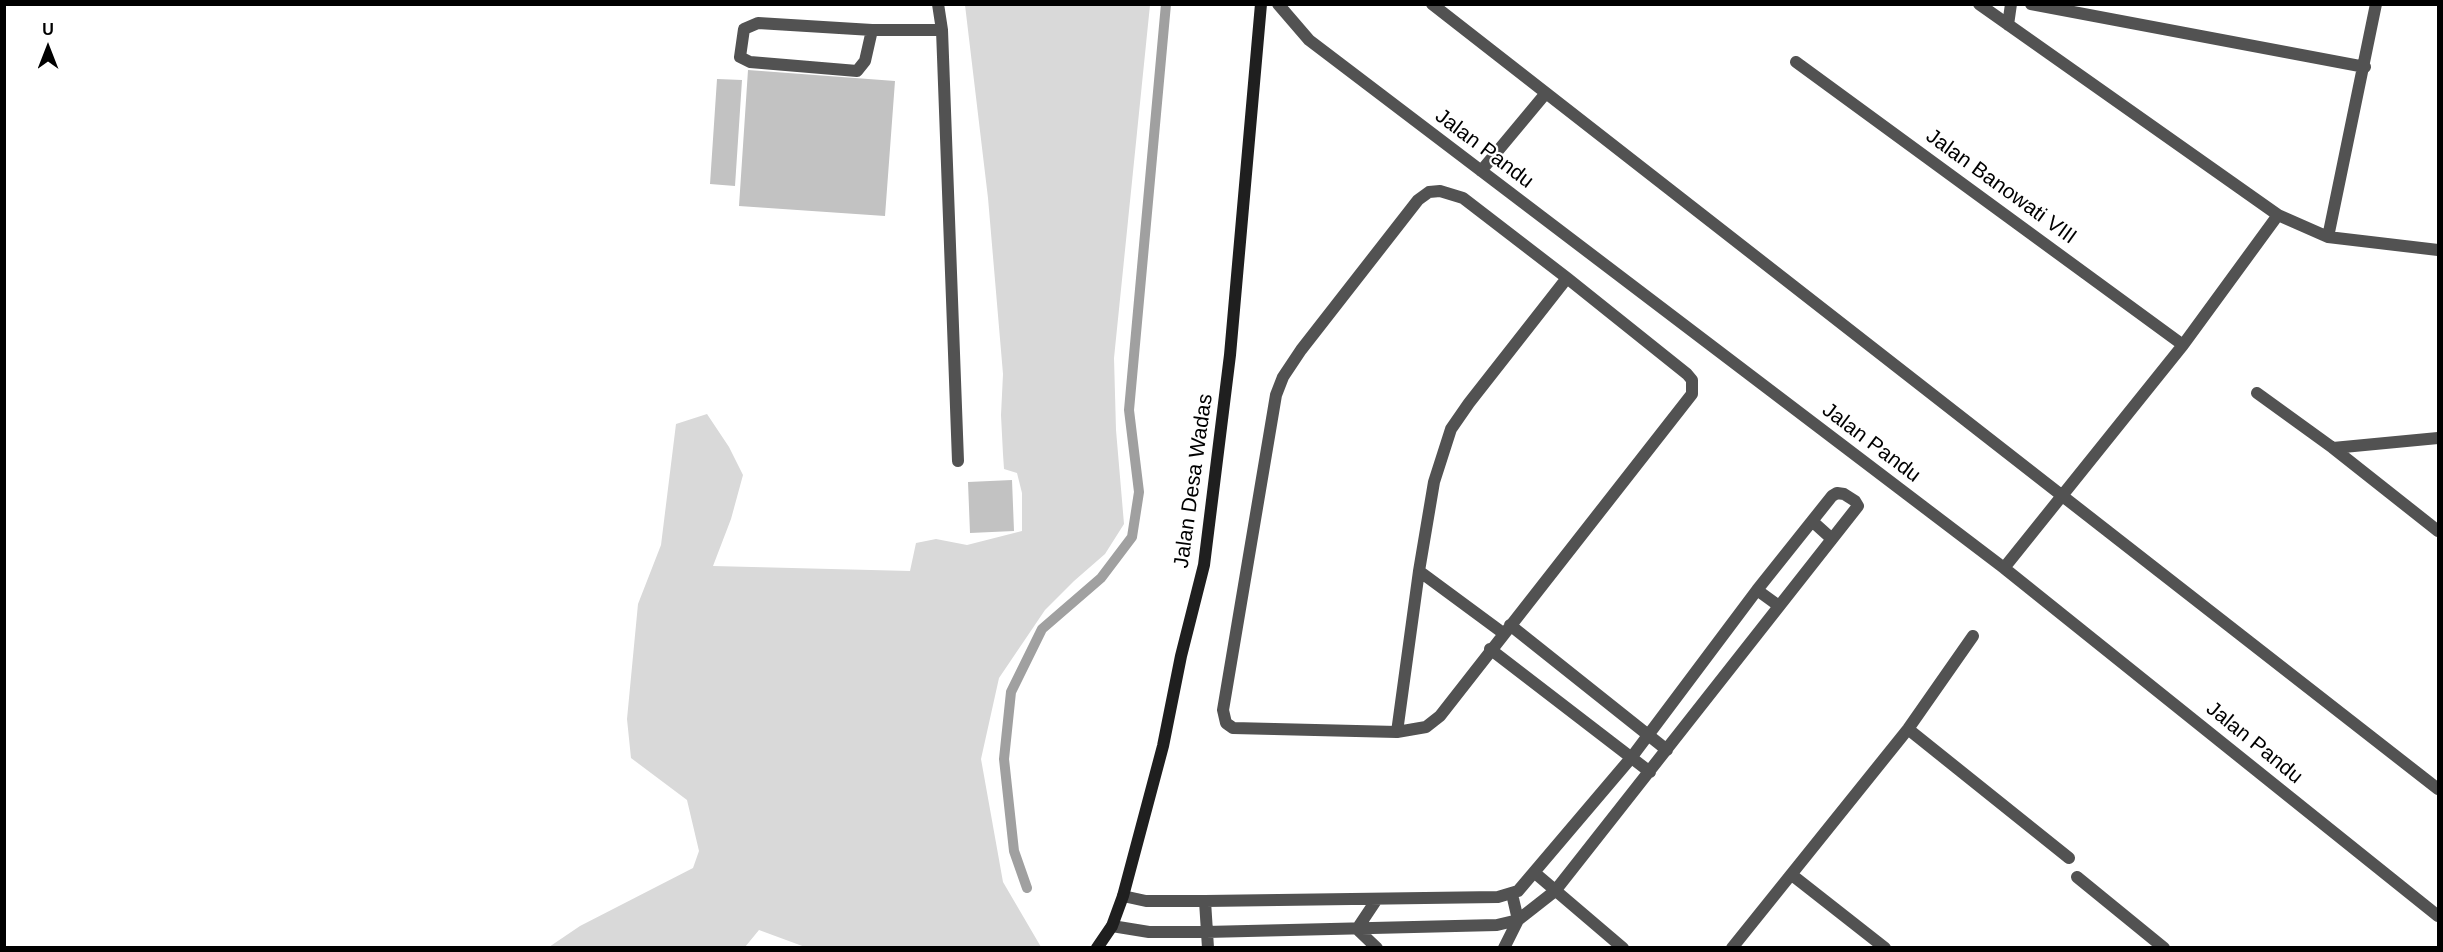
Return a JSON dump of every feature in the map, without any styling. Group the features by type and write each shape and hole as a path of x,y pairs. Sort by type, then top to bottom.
{"main road":[{"name":"Jalan Desa Wadas","path":"1097,948 1112,926 1123,896 1163,746 1181,656 1204,565 1230,355 1261,4"}],"street":[{"path":"938,4 942,30 958,461"},
{"name":"Jalan Pandu","path":"1278,4 1309,40 2004,568 2439,916"},
{"path":"1432,4 2439,789"},
{"path":"1979,4 2278,215 2328,237 2439,250"},
{"path":"2008,25 2011,4"},
{"path":"2031,4 2365,66"},
{"path":"2328,237 2376,4"},
{"path":"872,30 865,61 857,71 750,62 740,57 744,29 758,23 872,30 942,30"},
{"name":"Jalan Banowati VIII","path":"1796,62 2183,345"},
{"path":"1481,171 1546,93"},
{"path":"1440,191 1463,198 1567,278 1692,380 1692,394 1685,407 1506,629 1440,716 1426,727 1397,732 1246,729 1233,728 1226,723 1223,710 1275,395 1283,377 1301,350 1418,200 1429,192 1440,191"},
{"path":"2004,568 2183,345 2278,215"},
{"path":"1397,732 1419,571 1434,482 1451,429 1567,278"},
{"path":"2257,393 2333,448 2439,531"},
{"path":"2333,448 2439,438"},
{"path":"1112,926 1149,932 1206,932 1497,925 1518,920 1555,891 1855,511 1857,506 1855,501 1844,494 1837,493 1812,521 1757,590 1631,758 1524,886 1512,894 1498,897 1205,902 1146,901 1123,896"},
{"path":"1812,521 1832,539"},
{"path":"1419,571 1506,629 1667,750"},
{"path":"1757,590 1779,606"},
{"path":"1732,948 1908,729 1973,636"},
{"path":"1490,649 1650,772"},
{"path":"1908,729 2069,858"},
{"path":"1535,873 1623,948"},
{"path":"1792,875 1885,948"},
{"path":"2077,877 2164,948"},
{"path":"1504,948 1518,920 1512,894"},
{"path":"1357,929 1377,898"},
{"path":"1205,902 1208,948"},
{"path":"1357,929 1377,948"}],"shaded area":[{"path":"965,5 1150,5 1114,358 1116,430 1124,524 1105,554 1045,610 999,678 981,759 1003,882 1041,947 805,947 759,930 745,947 549,947 580,926 693,868 699,851 687,800 631,758 627,719 638,604 661,545 676,424 707,414 729,447 743,475 731,519 713,566 910,571 916,543 936,539 967,545 1022,531 1022,493 1017,473 1004,469 1001,415 1003,374 988,198"}],"building":[{"path":"748,70 895,81 885,216 739,206"},
{"path":"717,79 742,80 735,186 710,184"},
{"path":"1012,480 1014,531 970,533 968,482"}],"waterway":[{"path":"1027,888 1014,851 1004,759 1011,692 1042,629 1101,578 1132,537 1139,492 1129,410 1166,4"}]}
